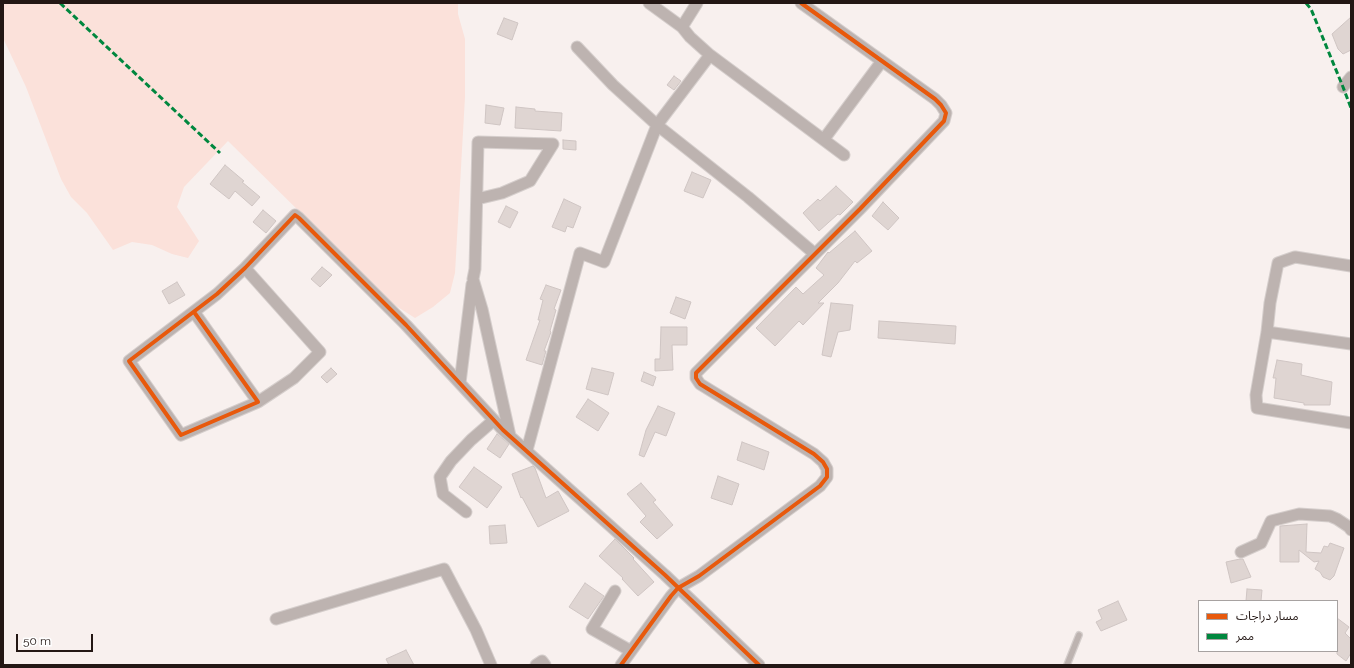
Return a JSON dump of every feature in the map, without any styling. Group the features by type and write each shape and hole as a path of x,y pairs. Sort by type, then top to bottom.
{"street":[{"path":"649,3 682,27 690,37 710,55 844,155"},
{"path":"682,27 697,3"},
{"path":"621,665 678,588 699,576 820,486 827,477 827,469 823,462 814,454 700,384 696,378 696,373 860,209 944,121 946,113 935,99 801,3"},
{"path":"577,47 613,85 657,125 748,197 815,254"},
{"path":"527,450 580,253 604,262 657,125 710,55"},
{"path":"824,139 882,61"},
{"path":"1344,87 1351,77"},
{"path":"460,383 475,269 478,142 553,144 530,181 502,193 477,199"},
{"path":"245,268 320,352 294,378 258,402 181,435 129,361 217,294 245,268 295,215 406,325 510,436 665,575 759,665"},
{"path":"1351,266 1295,257 1278,263 1270,303 1268,332 1256,395 1257,408 1351,423"},
{"path":"473,279 482,309 510,436"},
{"path":"194,312 258,402"},
{"path":"1268,332 1351,344"},
{"path":"466,512 443,494 440,477 451,461 470,440 494,420"},
{"path":"1241,552 1261,544 1271,521 1299,514 1330,516 1337,519 1351,530"},
{"path":"276,619 444,569 476,630 491,665"},
{"path":"615,591 592,629 631,651"},
{"path":"536,665 542,661 545,665"}],"lane":[{"path":"1067,665 1079,635"}],"shaded area":[{"path":"3,3 458,3 458,14 465,39 465,97 455,273 450,293 433,307 415,318 393,304 228,141 184,187 177,207 199,241 188,258 172,254 152,245 132,242 113,250 87,213 71,197 61,179 26,87 3,38"}],"building":[{"path":"1351,17 1351,50 1343,54 1338,49 1332,34"},
{"path":"504,18 518,23 512,40 497,34"},
{"path":"674,76 681,81 674,90 667,85"},
{"path":"486,105 504,108 500,125 485,123"},
{"path":"516,107 535,109 535,111 562,113 561,131 515,128"},
{"path":"563,140 576,141 576,150 563,149"},
{"path":"225,165 260,197 252,206 235,191 229,199 210,184"},
{"path":"692,172 711,180 703,198 684,191"},
{"path":"836,186 853,202 840,215 838,214 819,231 803,213 818,199 820,201"},
{"path":"564,199 581,207 573,228 567,226 565,232 552,227"},
{"path":"883,202 899,218 888,230 872,216"},
{"path":"506,206 518,212 510,228 498,222"},
{"path":"263,210 276,221 266,233 253,222"},
{"path":"855,231 872,251 857,263 855,261 838,283 818,303 824,303 803,325 799,321 775,346 756,328 796,287 803,294 824,275 816,268 828,252 829,253"},
{"path":"322,267 332,275 320,287 311,279"},
{"path":"177,282 185,295 169,304 162,291"},
{"path":"546,285 561,290 554,309 556,310 551,332 544,351 546,351 542,365 526,360 540,320 538,320 543,300 540,299"},
{"path":"676,297 691,302 685,319 670,313"},
{"path":"831,303 853,305 850,330 838,332 831,357 822,355"},
{"path":"879,321 956,326 955,344 878,338"},
{"path":"661,327 687,327 687,345 672,345 673,370 655,371 655,359 660,359"},
{"path":"1277,360 1302,364 1301,375 1332,382 1330,405 1304,405 1304,403 1274,398 1276,378 1273,378"},
{"path":"331,368 337,374 327,383 321,377"},
{"path":"592,368 614,373 608,395 586,389"},
{"path":"644,372 656,377 653,386 641,381"},
{"path":"588,399 609,413 598,431 576,417"},
{"path":"658,406 675,413 666,436 655,432 644,457 639,455 646,430"},
{"path":"497,434 509,444 500,458 487,449"},
{"path":"742,442 769,452 764,470 737,460"},
{"path":"533,466 546,498 558,491 569,511 538,527 522,497 521,498 512,474"},
{"path":"474,467 502,487 487,508 459,487"},
{"path":"718,476 739,484 732,505 711,498"},
{"path":"641,483 656,500 653,502 673,525 657,539 640,522 646,516 627,494"},
{"path":"1307,524 1306,552 1321,553 1324,546 1328,547 1330,543 1344,548 1334,576 1330,580 1323,577 1320,572 1315,569 1319,561 1314,562 1299,550 1299,562 1280,562 1280,526"},
{"path":"505,525 507,543 490,544 489,526"},
{"path":"615,539 634,558 633,559 654,582 638,596 622,579 623,578 599,556"},
{"path":"1243,559 1251,577 1231,583 1226,562"},
{"path":"585,583 604,596 588,619 569,607"},
{"path":"1247,589 1262,590 1261,600 1246,600"},
{"path":"1118,601 1127,620 1101,631 1096,622 1102,619 1098,610"},
{"path":"1338,619 1349,627 1345,633 1351,639 1351,653 1346,661 1337,654"},
{"path":"406,650 414,665 389,665 386,659"}],"marked path":[{"path":"60,3 220,153"},
{"path":"1306,3 1311,9 1351,108"}],"cycle path":[{"path":"621,665 678,588 699,576 820,486 827,477 827,469 823,462 814,454 700,384 696,378 696,373 860,209 944,121 946,113 935,99 801,3"},
{"path":"194,312 258,402 181,435 129,361 217,294 245,268 295,215 406,325 503,430 665,575 759,665"}]}
